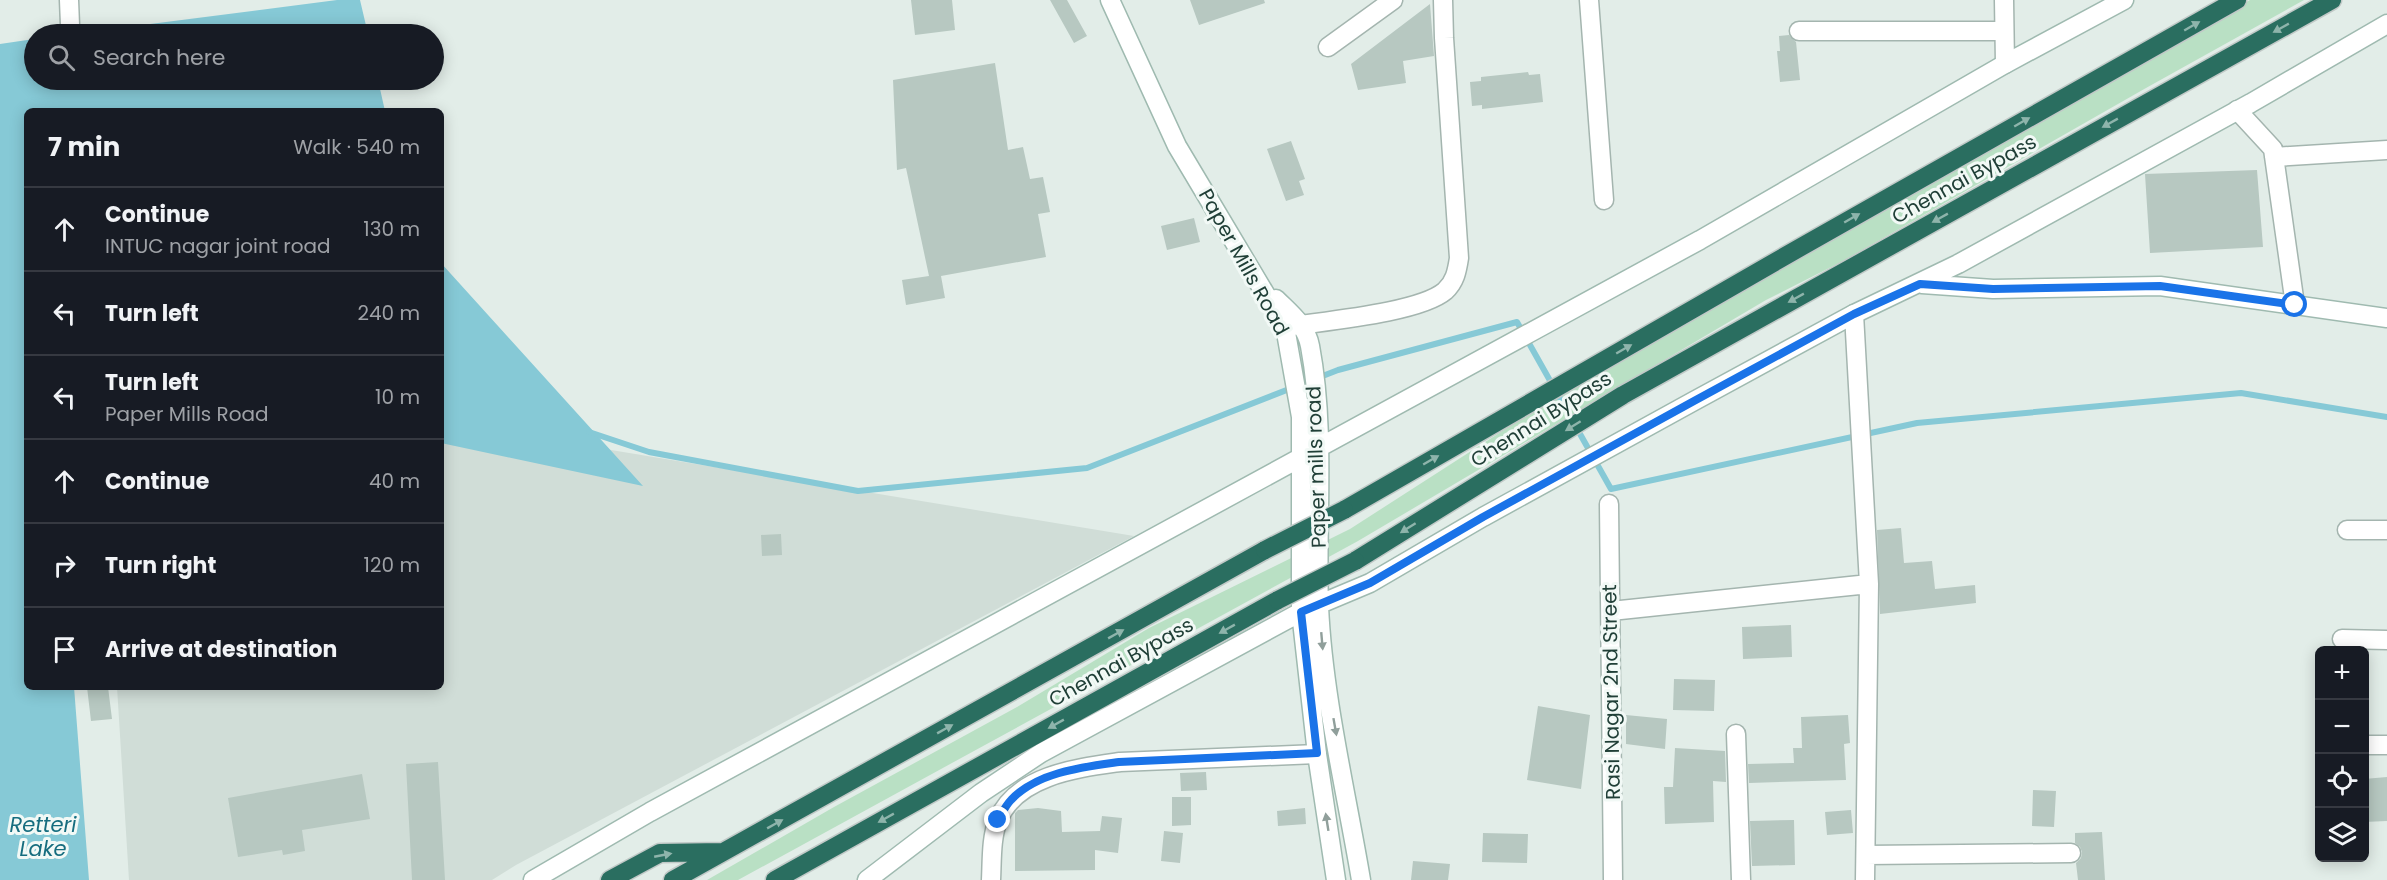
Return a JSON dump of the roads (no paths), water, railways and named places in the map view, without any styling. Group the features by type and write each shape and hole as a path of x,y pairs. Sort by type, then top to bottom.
{"highway":[{"name":"Chennai Bypass","path":"673,880 1265,550 1344,510 2237,0"},
{"name":"Chennai Bypass","path":"775,880 1278,600 1355,561 1623,395 2332,0"},
{"path":"610,880 660,853 724,852"}],"street":[{"path":"69,0 70,24"},
{"name":"Paper Mills Road","path":"1110,0 1177,146 1260,283"},
{"path":"1328,47 1393,0"},
{"path":"1292,332 1413,307 1434,299 1447,290 1456,276 1459,258 1443,0"},
{"path":"1589,0 1604,200"},
{"path":"2004,0 2005,64"},
{"path":"532,880 650,812 1700,240 2005,64 2124,0"},
{"path":"867,880 981,793 1041,753 1301,612 1370,583 1483,517 1854,314 1920,284 2237,110 2387,24"},
{"path":"1799,31 2004,31"},
{"path":"2237,110 2273,149 2295,305"},
{"path":"2274,157 2387,150"},
{"name":"Paper mills road","path":"1260,283 1292,332 1310,345 1310,416 1326,445 1319,606 1325,669 1361,880"},
{"path":"1920,284 1993,289 2160,286 2387,318"},
{"path":"1854,314 1869,584 1865,880"},
{"name":"Paper Mills Road","path":"1292,332 1310,416 1301,459 1301,612 1317,753 1336,880"},
{"name":"Rasi Nagar 2nd Street","path":"1609,504 1613,880"},
{"path":"2347,530 2387,530"},
{"path":"1611,611 1869,584"},
{"path":"2342,639 2387,640"},
{"path":"1736,734 1741,880"},
{"path":"2369,746 2387,745"},
{"path":"991,880 993,843 998,820 1010,801 1033,782 1088,766 1119,762 1317,753"},
{"path":"1866,855 2071,853"}],"water":[{"path":"337,0 360,0 366,24 150,24"},
{"name":"Retteri Lake","path":"24,40 24,90 380,90 384,108 24,108 24,690 74,690 89,880 0,880 0,44"},
{"path":"444,266 643,486 444,444"}],"waterway":[{"path":"589,432 649,452 858,491 1087,468 1338,370 1517,322 1611,489 1917,423 2241,393 2387,417"}]}
